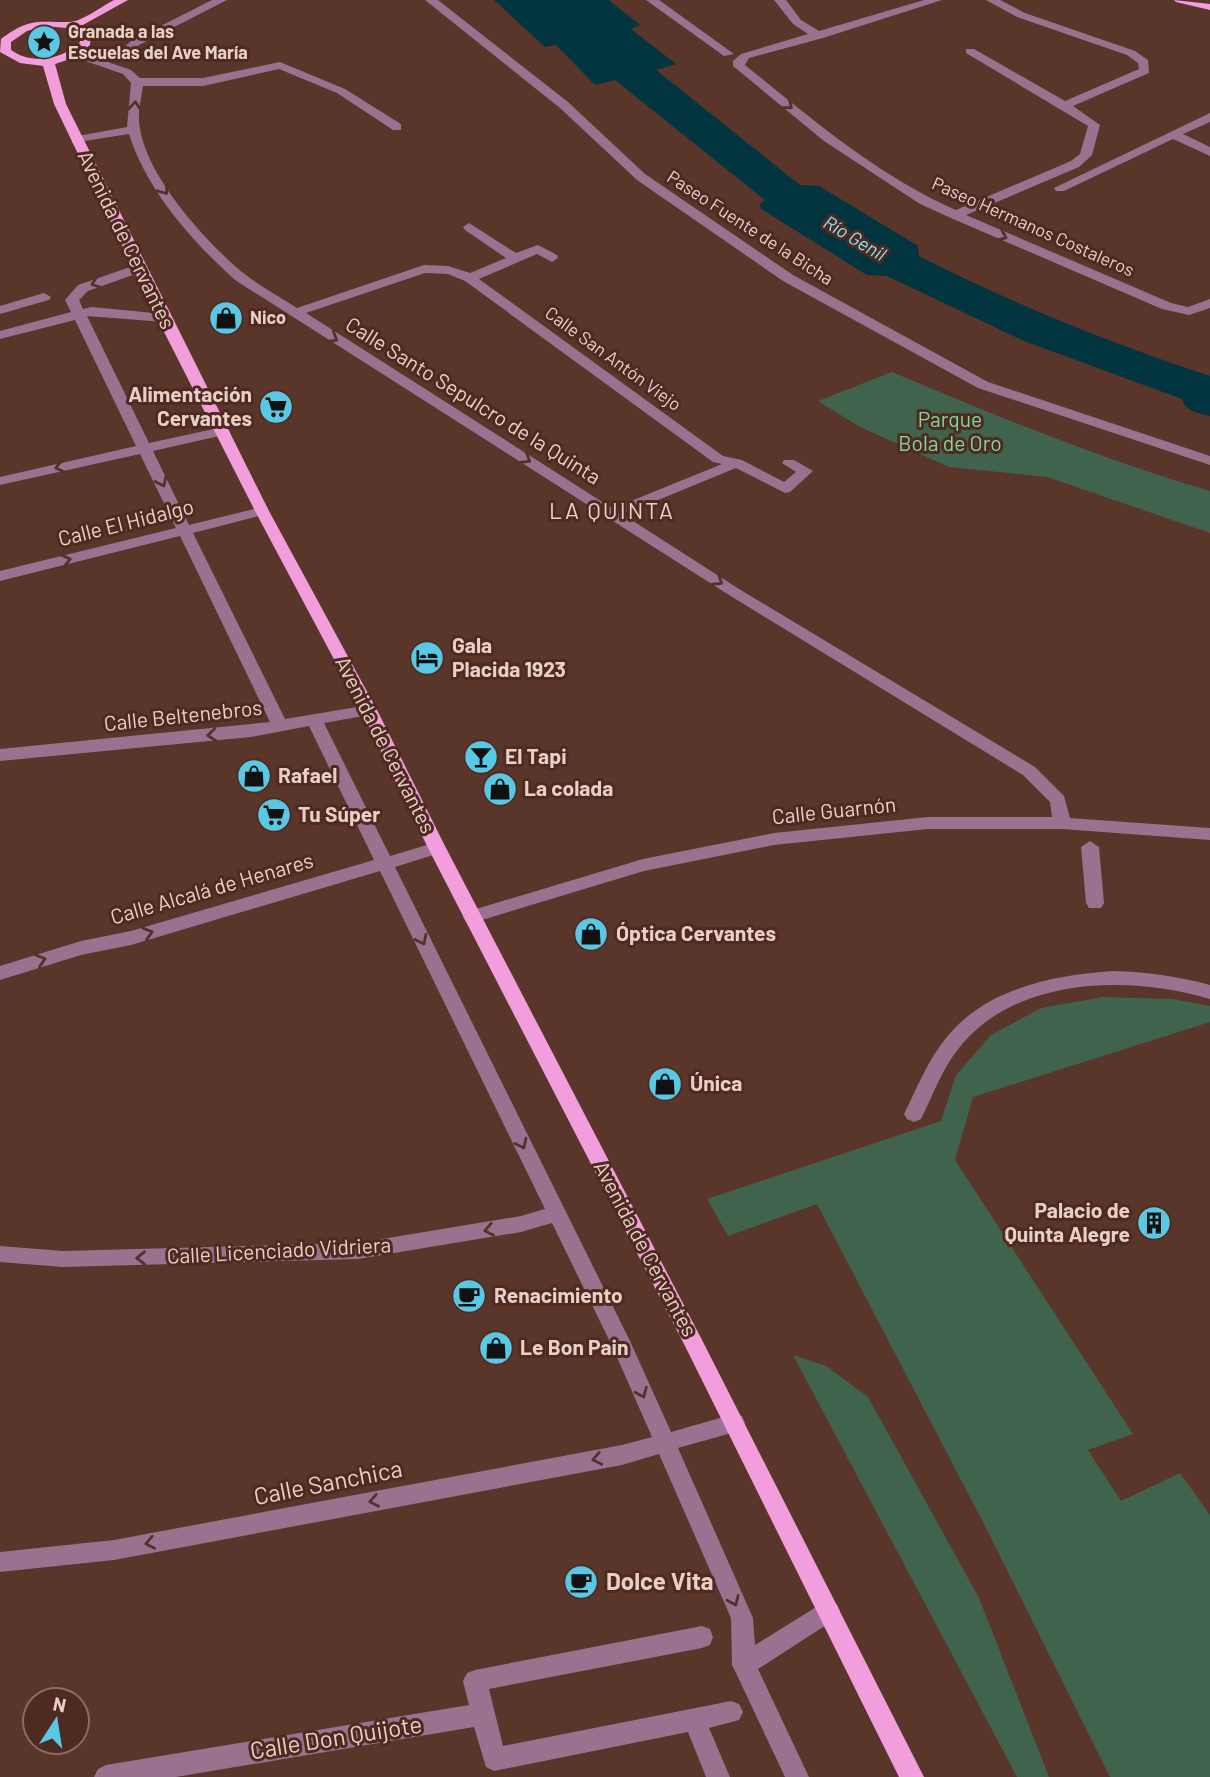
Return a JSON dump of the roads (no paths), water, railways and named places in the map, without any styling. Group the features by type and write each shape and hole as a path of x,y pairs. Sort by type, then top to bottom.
{"main road":[{"path":"72,26 121,0"},
{"path":"1180,0 1210,7"},
{"path":"46,23 72,26 80,29 87,38 82,49 75,54 48,61 17,59 2,46 9,36 23,28 46,23"},
{"name":"Avenida de Cervantes","path":"48,61 60,104 76,140 164,318 262,511 369,710 912,1777"}],"street":[{"path":"118,58 135,43 221,0"},
{"name":"Paseo Fuente de la Bicha","path":"431,0 564,105 641,177 788,278 983,385 1210,461"},
{"name":"Paseo Hermanos Costaleros","path":"652,0 734,57 739,66 828,138 923,201 1167,306 1189,311 1210,303"},
{"path":"780,0 797,22 819,36"},
{"path":"734,57 819,36 936,0"},
{"path":"992,0 1021,16 1131,53 1144,62 1145,71 1064,106"},
{"path":"955,215 1075,164 1086,155 1094,125 970,51"},
{"path":"75,54 127,72 137,82 203,82 280,65 341,91 397,127"},
{"name":"Calle Santo Sepulcro de la Quinta","path":"137,82 133,130 153,175 215,256 240,277 734,592 1029,771 1058,800 1062,823"},
{"path":"1060,188 1210,117"},
{"path":"76,140 133,130"},
{"path":"1173,134 1210,152"},
{"path":"469,228 516,259"},
{"path":"470,278 538,249 552,258"},
{"path":"139,268 83,288 72,300 280,726"},
{"name":"Calle San Antón Viejo","path":"294,313 424,269 441,268 470,278 718,459 737,463 785,489 806,471 789,463"},
{"path":"0,310 44,298"},
{"path":"0,335 93,311 164,318"},
{"path":"0,481 223,431"},
{"path":"624,509 737,463"},
{"name":"Calle El Hidalgo","path":"0,576 262,511"},
{"name":"Calle Beltenebros","path":"0,755 280,726 369,710"},
{"path":"314,720 623,1347 742,1618 744,1665 797,1777"},
{"name":"Calle Guarnón","path":"472,917 643,865 774,839 928,823 1062,823 1210,834"},
{"path":"1090,847 1095,903"},
{"name":"Calle Alcalá de Henares","path":"0,973 81,948 131,939 437,848"},
{"path":"914,1114 943,1056 958,1036 980,1016 1010,1000 1035,990 1101,979 1169,981 1210,992"},
{"name":"Calle Licenciado Vidriera","path":"0,1254 63,1259 358,1251 521,1224 556,1214"},
{"path":"664,1445 734,1423"},
{"name":"Calle Sanchica","path":"0,1562 114,1550 664,1445"},
{"path":"744,1665 829,1611"},
{"path":"702,1637 475,1681 494,1759 731,1712"},
{"name":"Calle Don Quijote","path":"106,1777 141,1774 483,1714"},
{"path":"694,1719 718,1777"}],"water":[{"name":"Río Genil","path":"494,0 609,0 640,25 631,29 676,64 656,70 800,185 819,186 918,246 919,256 990,290 1099,336 1210,376 1210,416 1189,409 1182,399 1024,341 887,276 867,275 761,209 760,204 765,200 615,80 595,85 556,45 545,47"}],"place":[{"name":"Granada a las Escuelas del Ave María","path":"44,42"},
{"name":"Nico","path":"226,318"},
{"name":"Alimentación Cervantes","path":"276,407"},
{"name":"Gala Placida 1923","path":"427,658"},
{"name":"El Tapi","path":"481,757"},
{"name":"Rafael","path":"254,776"},
{"name":"La colada","path":"500,789"},
{"name":"Tu Súper","path":"274,815"},
{"name":"Óptica Cervantes","path":"591,934"},
{"name":"Única","path":"665,1084"},
{"name":"Palacio de Quinta Alegre","path":"1154,1223"},
{"name":"Renacimiento","path":"469,1296"},
{"name":"Le Bon Pain","path":"496,1348"},
{"name":"Dolce Vita","path":"581,1582"}],"district":[{"name":"LA QUINTA","path":"612,511"}],"park label":[{"name":"Parque Bola de Oro","path":"950,432"}]}
